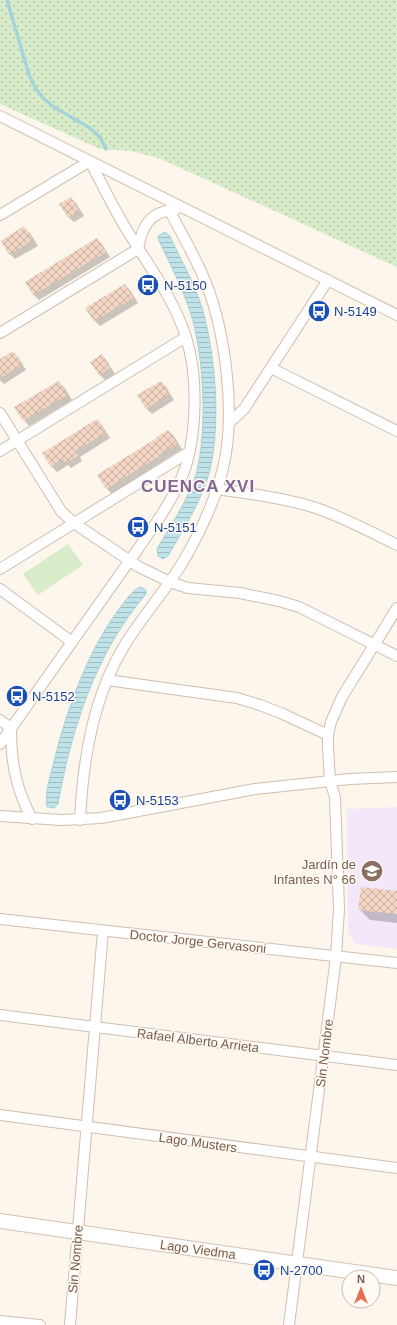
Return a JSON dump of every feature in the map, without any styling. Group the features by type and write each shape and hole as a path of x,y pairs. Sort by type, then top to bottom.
{"main road":[{"name":"Lago Viedma","path":"0,1221 397,1278"}],"street":[{"path":"0,116 397,315"},
{"path":"0,215 90,161"},
{"path":"0,744 148,535 176,490 185,468 189,452 193,420 194,378 186,337 169,299 118,215 90,161"},
{"path":"0,333 138,248 142,231 152,217 160,212 169,210 190,211"},
{"path":"80,820 82,784 86,756 94,720 107,680 126,642 170,582 200,530 217,489 228,445 228,398 224,350 213,302 203,276 169,210"},
{"path":"229,422 244,409 328,280"},
{"path":"0,451 186,337"},
{"path":"271,368 397,431"},
{"path":"0,413 61,511 74,523 129,561 170,582 188,588 240,593 279,601 299,607 397,656"},
{"path":"0,569 189,452"},
{"path":"217,489 277,498 319,509 364,528 397,545"},
{"path":"0,590 72,642"},
{"name":"Sin Nombre","path":"289,1325 336,957 339,909 338,877 335,797 330,781 328,735 336,708 397,608"},
{"path":"107,680 237,698 283,714 328,735"},
{"path":"0,720 11,728"},
{"path":"11,728 15,777 22,798 32,819"},
{"path":"0,816 62,820 80,820 121,816 255,789 330,781 397,777"},
{"name":"Doctor Jorge Gervasoni","path":"0,919 397,963"},
{"name":"Sin Nombre","path":"70,1325 103,931"},
{"name":"Rafael Alberto Arrieta","path":"0,1015 397,1065"},
{"name":"Lago Musters","path":"0,1115 397,1168"},
{"path":"0,1321 40,1325"}],"shaded area":[{"name":"Jardín de Infantes N° 66","path":"397,807 397,949 356,944 348,933 347,809"}],"green space":[{"path":"0,0 397,0 397,267 161,159 132,151 100,149 0,104"},
{"path":"68,544 83,565 38,595 23,574"}],"water":[{"path":"165,232 170,236 188,273 203,311 208,330 214,373 216,419 215,441 207,480 189,519 168,556 163,559 158,556 157,549 184,503 196,474 200,456 203,414 203,392 199,348 190,311 176,276 159,241 158,236"},
{"path":"141,587 146,590 146,594 128,617 113,641 88,693 70,748 58,804 54,808 47,807 46,797 48,786 65,722 80,679 100,638 112,619 130,595"}],"building":[{"path":"71,197 79,211 68,218 59,204"},
{"path":"24,226 33,240 9,255 1,241"},
{"path":"97,238 106,252 33,295 25,282"},
{"path":"125,284 133,298 94,321 85,308"},
{"path":"13,351 22,365 0,378 0,359"},
{"path":"102,354 110,368 99,375 90,362"},
{"path":"59,381 67,395 23,421 14,407"},
{"path":"161,381 169,394 146,409 137,395"},
{"path":"97,419 106,433 75,451 78,456 65,463 63,459 51,467 42,453"},
{"path":"168,430 177,444 106,489 97,475"},
{"path":"361,887 397,891 397,914 358,910"}],"waterway":[{"path":"7,0 29,75 36,89 44,99 54,107 90,128 100,137 106,149"}],"place":[{"name":"N-5150","path":"148,285"},
{"name":"N-5149","path":"319,311"},
{"name":"N-5151","path":"138,527"},
{"name":"N-5152","path":"17,696"},
{"name":"N-5153","path":"120,800"},
{"name":"Jardín de Infantes N° 66","path":"372,871"},
{"name":"N-2700","path":"264,1270"}],"district":[{"name":"CUENCA XVI","path":"198,486"}]}
